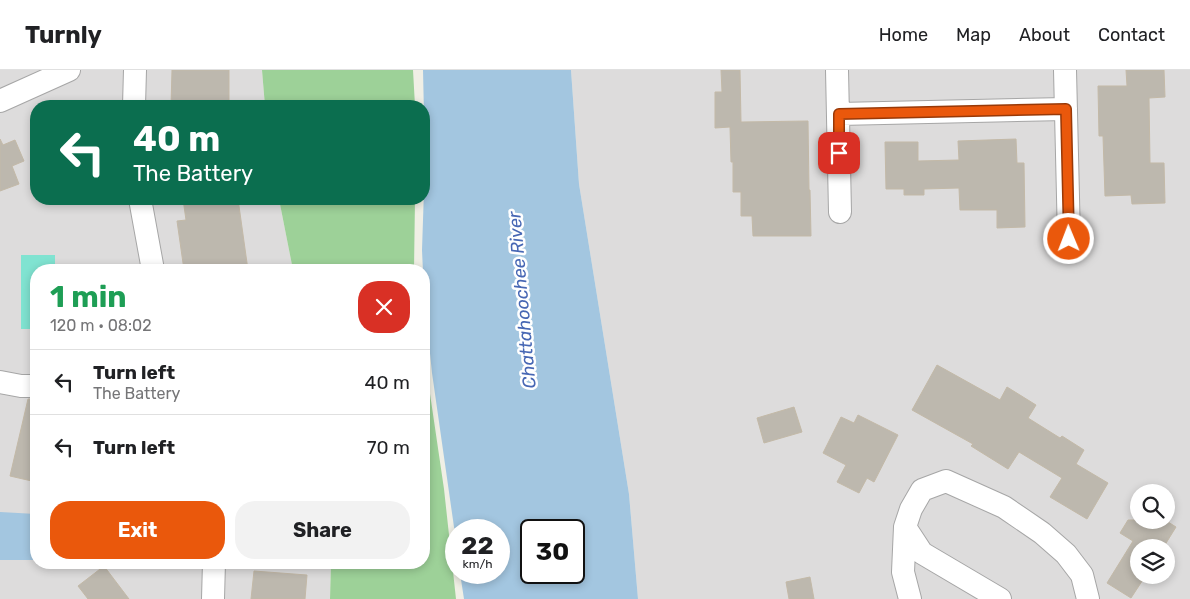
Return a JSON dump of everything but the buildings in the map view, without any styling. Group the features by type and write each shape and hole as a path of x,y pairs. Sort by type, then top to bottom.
{"street":[{"path":"0,101 69,70"},
{"path":"134,100 135,70"},
{"path":"837,70 840,212"},
{"path":"1065,70 1069,239"},
{"path":"839,114 1066,109"},
{"path":"141,205 151,264"},
{"path":"0,382 30,386"},
{"path":"910,599 904,572 905,527 911,509 922,490 946,481 1004,507 1042,533 1066,554 1082,575 1088,599"},
{"path":"905,527 922,553 1000,599"}],"shaded area":[{"path":"0,70 262,70 264,100 30,100 30,205 280,205 292,264 30,264 30,569 331,569 330,599 0,599"},
{"path":"571,70 1190,70 1190,599 638,599 629,494 579,184"},
{"path":"21,255 55,255 55,264 30,264 30,329 21,329"}],"green space":[{"path":"262,70 413,70 415,100 264,100"},
{"path":"280,205 415,205 414,264 292,264"},
{"path":"430,394 447,519 445,519 445,584 454,584 456,599 330,599 331,569 430,569"}],"water":[{"name":"Chattahoochee River","path":"423,70 571,70 579,184 629,494 638,599 464,599 462,584 510,584 510,519 453,519 430,353 430,264 423,264 424,205 430,205 430,100 424,100"},
{"path":"0,512 30,514 30,560 0,560"}],"route":[{"path":"839,153 839,114 1066,109 1069,239"}]}
